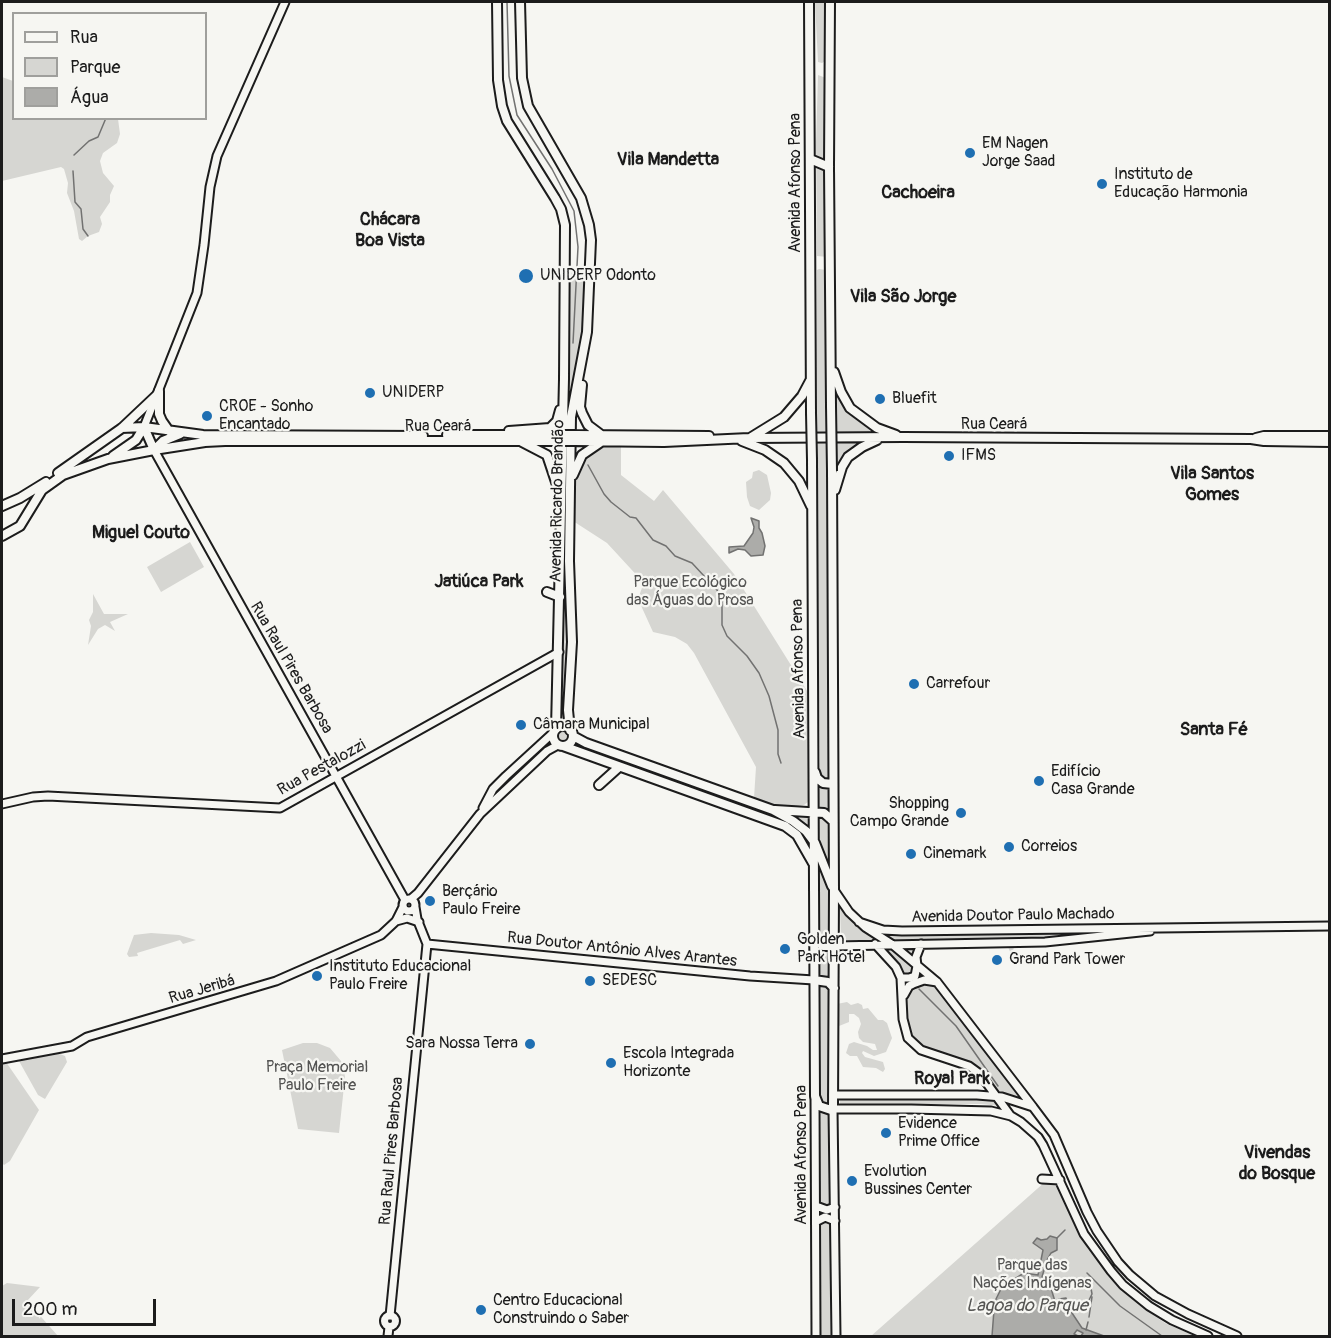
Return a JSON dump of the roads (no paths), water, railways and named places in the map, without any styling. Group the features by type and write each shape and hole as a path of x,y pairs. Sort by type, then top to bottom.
{"main road":[{"name":"Avenida Ricardo Brandão","path":"496,2 498,80 502,106 507,121 561,209 565,225 559,652 555,731"},
{"name":"Avenida Ricardo Brandão","path":"520,2 522,78 528,106 580,198 589,225 590,271 583,358 571,417 569,561 572,630 568,710 571,733"},
{"name":"Avenida Afonso Pena","path":"809,2 815,1096"},
{"name":"Avenida Afonso Pena","path":"830,2 833,1109"},
{"path":"810,159 829,167"},
{"path":"571,485 577,463 582,455 602,438 585,421 580,407 583,358"},
{"path":"831,364 841,392 850,408 877,428 903,437"},
{"path":"487,435 510,430 541,430 554,425 560,412 564,379"},
{"path":"749,438 784,417 802,396 810,380"},
{"path":"2,506 34,489 122,428 158,393"},
{"path":"158,393 159,414 169,431"},
{"path":"144,427 153,450 163,441 182,433"},
{"path":"2,536 20,526 45,487 73,471 108,459 130,445 144,427"},
{"name":"Rua Ceará","path":"122,428 144,427 203,435 487,435 554,438 699,436 736,439 903,437 1251,439 1329,442"},
{"name":"Rua Ceará","path":"1251,439 1264,436 1329,436"},
{"name":"Rua Ceará","path":"108,459 205,442 225,441 518,441 554,438"},
{"path":"832,506 837,481 848,457 862,447 882,438"},
{"path":"736,439 765,450 784,463 799,481 813,510"},
{"path":"518,441 547,455 562,500"},
{"path":"546,592 560,597"},
{"path":"559,652 572,630"},
{"path":"815,867 797,835 785,826 560,745 554,736 555,731 563,727 586,743 773,810 800,826 815,843 834,890"},
{"path":"560,745 570,743 571,733"},
{"path":"813,762 819,781 827,785 833,784"},
{"path":"599,785 619,767"},
{"path":"791,811 804,808 813,794"},
{"path":"773,810 826,814 833,821"},
{"path":"814,935 823,946 834,946"},
{"path":"814,980 828,982 834,988"},
{"path":"815,1096 819,1106 833,1109"}],"street":[{"path":"144,427 197,293 210,188 217,156 285,2"},
{"name":"Rua Raul Pires Barbosa","path":"153,450 418,920 427,944 411,1084 390,1316 395,1320 393,1326 389,1327 388,1336"},
{"name":"Rua Pestalozzi","path":"2,804 48,796 280,807 559,652"},
{"path":"480,814 493,789 555,731"},
{"path":"397,919 410,906 480,814 547,751 560,745"},
{"path":"834,890 842,903 860,922 893,945 937,982 1033,1107 1054,1135 1087,1212 1118,1262 1143,1286 1172,1306 1237,1336"},
{"path":"397,919 418,920"},
{"name":"Rua Jeribá","path":"2,1059 72,1046 87,1037 276,981 381,934 397,919"},
{"name":"Avenida Doutor Paulo Machado","path":"860,922 884,930 933,931 1170,928"},
{"path":"1170,928 1329,926"},
{"name":"Avenida Doutor Paulo Machado","path":"834,946 1045,942 1170,928"},
{"path":"1045,942 1048,935 1047,929"},
{"path":"930,944 933,931"},
{"name":"Rua Doutor Antônio Alves Arantes","path":"427,944 706,972 814,980"},
{"path":"875,944 897,967 902,978 906,1032 916,1047 934,1056 969,1066 980,1074 1011,1116 1038,1137 1091,1245 1123,1285 1149,1306 1208,1336"},
{"path":"902,978 912,978 916,973 916,957 921,944"},
{"path":"903,999 909,986 913,984 924,980 937,982"},
{"path":"833,1095 995,1096 1033,1107"},
{"path":"911,1109 913,1100 919,1095"},
{"name":"Avenida Afonso Pena","path":"815,1096 816,1336"},
{"path":"833,1109 991,1111 1011,1116"},
{"name":"Avenida Afonso Pena","path":"833,1109 836,1336"},
{"path":"1054,1168 1063,1168 1075,1185"},
{"path":"1042,1179 1060,1180"},
{"path":"1072,1205 1087,1212"},
{"path":"816,1206 827,1210 835,1207"},
{"path":"817,1221 825,1217 835,1221"}],"water":[{"path":"751,518 759,521 765,546 763,555 751,556 745,550 738,549 729,553 729,547 744,546 753,533"},
{"name":"Lagoa do Parque","path":"1050,1236 1057,1238 1057,1250 1051,1253 1047,1260 1042,1277 1050,1285 1057,1308 1061,1306 1059,1299 1066,1298 1068,1307 1082,1328 1104,1336 1081,1336 1083,1333 1077,1330 1074,1334 1078,1336 992,1336 996,1299 1002,1287 1024,1273 1038,1275 1043,1250 1033,1243 1037,1238 1041,1240"}],"waterway":[{"path":"507,2 509,76 517,115 552,169 574,211 578,247 573,343"},
{"path":"74,155 89,141 98,137 105,120"},
{"path":"73,171 75,202 81,209 83,229 88,236"},
{"path":"588,465 611,502 630,517 636,518 653,540 666,546 675,556 692,563 717,590 722,602 722,625 727,636 747,656 759,673 769,696 778,730 778,754 781,763"},
{"path":"919,989 956,1026 998,1086"},
{"path":"1057,1238 1065,1230"},
{"path":"1087,1273 1120,1306 1162,1336"},
{"path":"1073,1312 1089,1300 1092,1294 1089,1277"},
{"path":"1089,1317 1092,1297"},
{"path":"1086,1330 1088,1322"}],"place":[{"name":"EM Nagen Jorge Saad","path":"970,153"},
{"name":"Instituto de Educação Harmonia","path":"1102,184"},
{"name":"UNIDERP Odonto","path":"526,276"},
{"name":"UNIDERP","path":"370,393"},
{"name":"Bluefit","path":"880,399"},
{"name":"CROE - Sonho Encantado","path":"207,416"},
{"name":"IFMS","path":"949,456"},
{"name":"Carrefour","path":"914,684"},
{"name":"Câmara Municipal","path":"521,725"},
{"name":"Edifício Casa Grande","path":"1039,781"},
{"name":"Shopping Campo Grande","path":"961,813"},
{"name":"Correios","path":"1009,847"},
{"name":"Cinemark","path":"911,854"},
{"name":"Berçário Paulo Freire","path":"430,901"},
{"name":"Golden Park Hotel","path":"785,949"},
{"name":"Grand Park Tower","path":"997,960"},
{"name":"Instituto Educacional Paulo Freire","path":"317,976"},
{"name":"SEDESC","path":"590,981"},
{"name":"Sara Nossa Terra","path":"530,1044"},
{"name":"Escola Integrada Horizonte","path":"611,1063"},
{"name":"Evidence Prime Office","path":"886,1133"},
{"name":"Evolution Bussines Center","path":"852,1181"},
{"name":"Centro Educacional Construindo o Saber","path":"481,1310"}],"district":[{"name":"Vila Mandetta","path":"668,160"},
{"name":"Cachoeira","path":"918,193"},
{"name":"Chácara Boa Vista","path":"390,230"},
{"name":"Vila São Jorge","path":"903,297"},
{"name":"Vila Santos Gomes","path":"1212,484"},
{"name":"Miguel Couto","path":"141,533"},
{"name":"Jatiúca Park","path":"479,582"},
{"name":"Santa Fé","path":"1214,730"},
{"name":"Royal Park","path":"952,1079"},
{"name":"Vivendas do Bosque","path":"1277,1163"}],"park label":[{"name":"Parque Ecológico das Águas do Prosa","path":"690,592"},
{"name":"Praça Memorial Paulo Freire","path":"317,1077"},
{"name":"Parque das Nações Indígenas","path":"1032,1275"}]}
